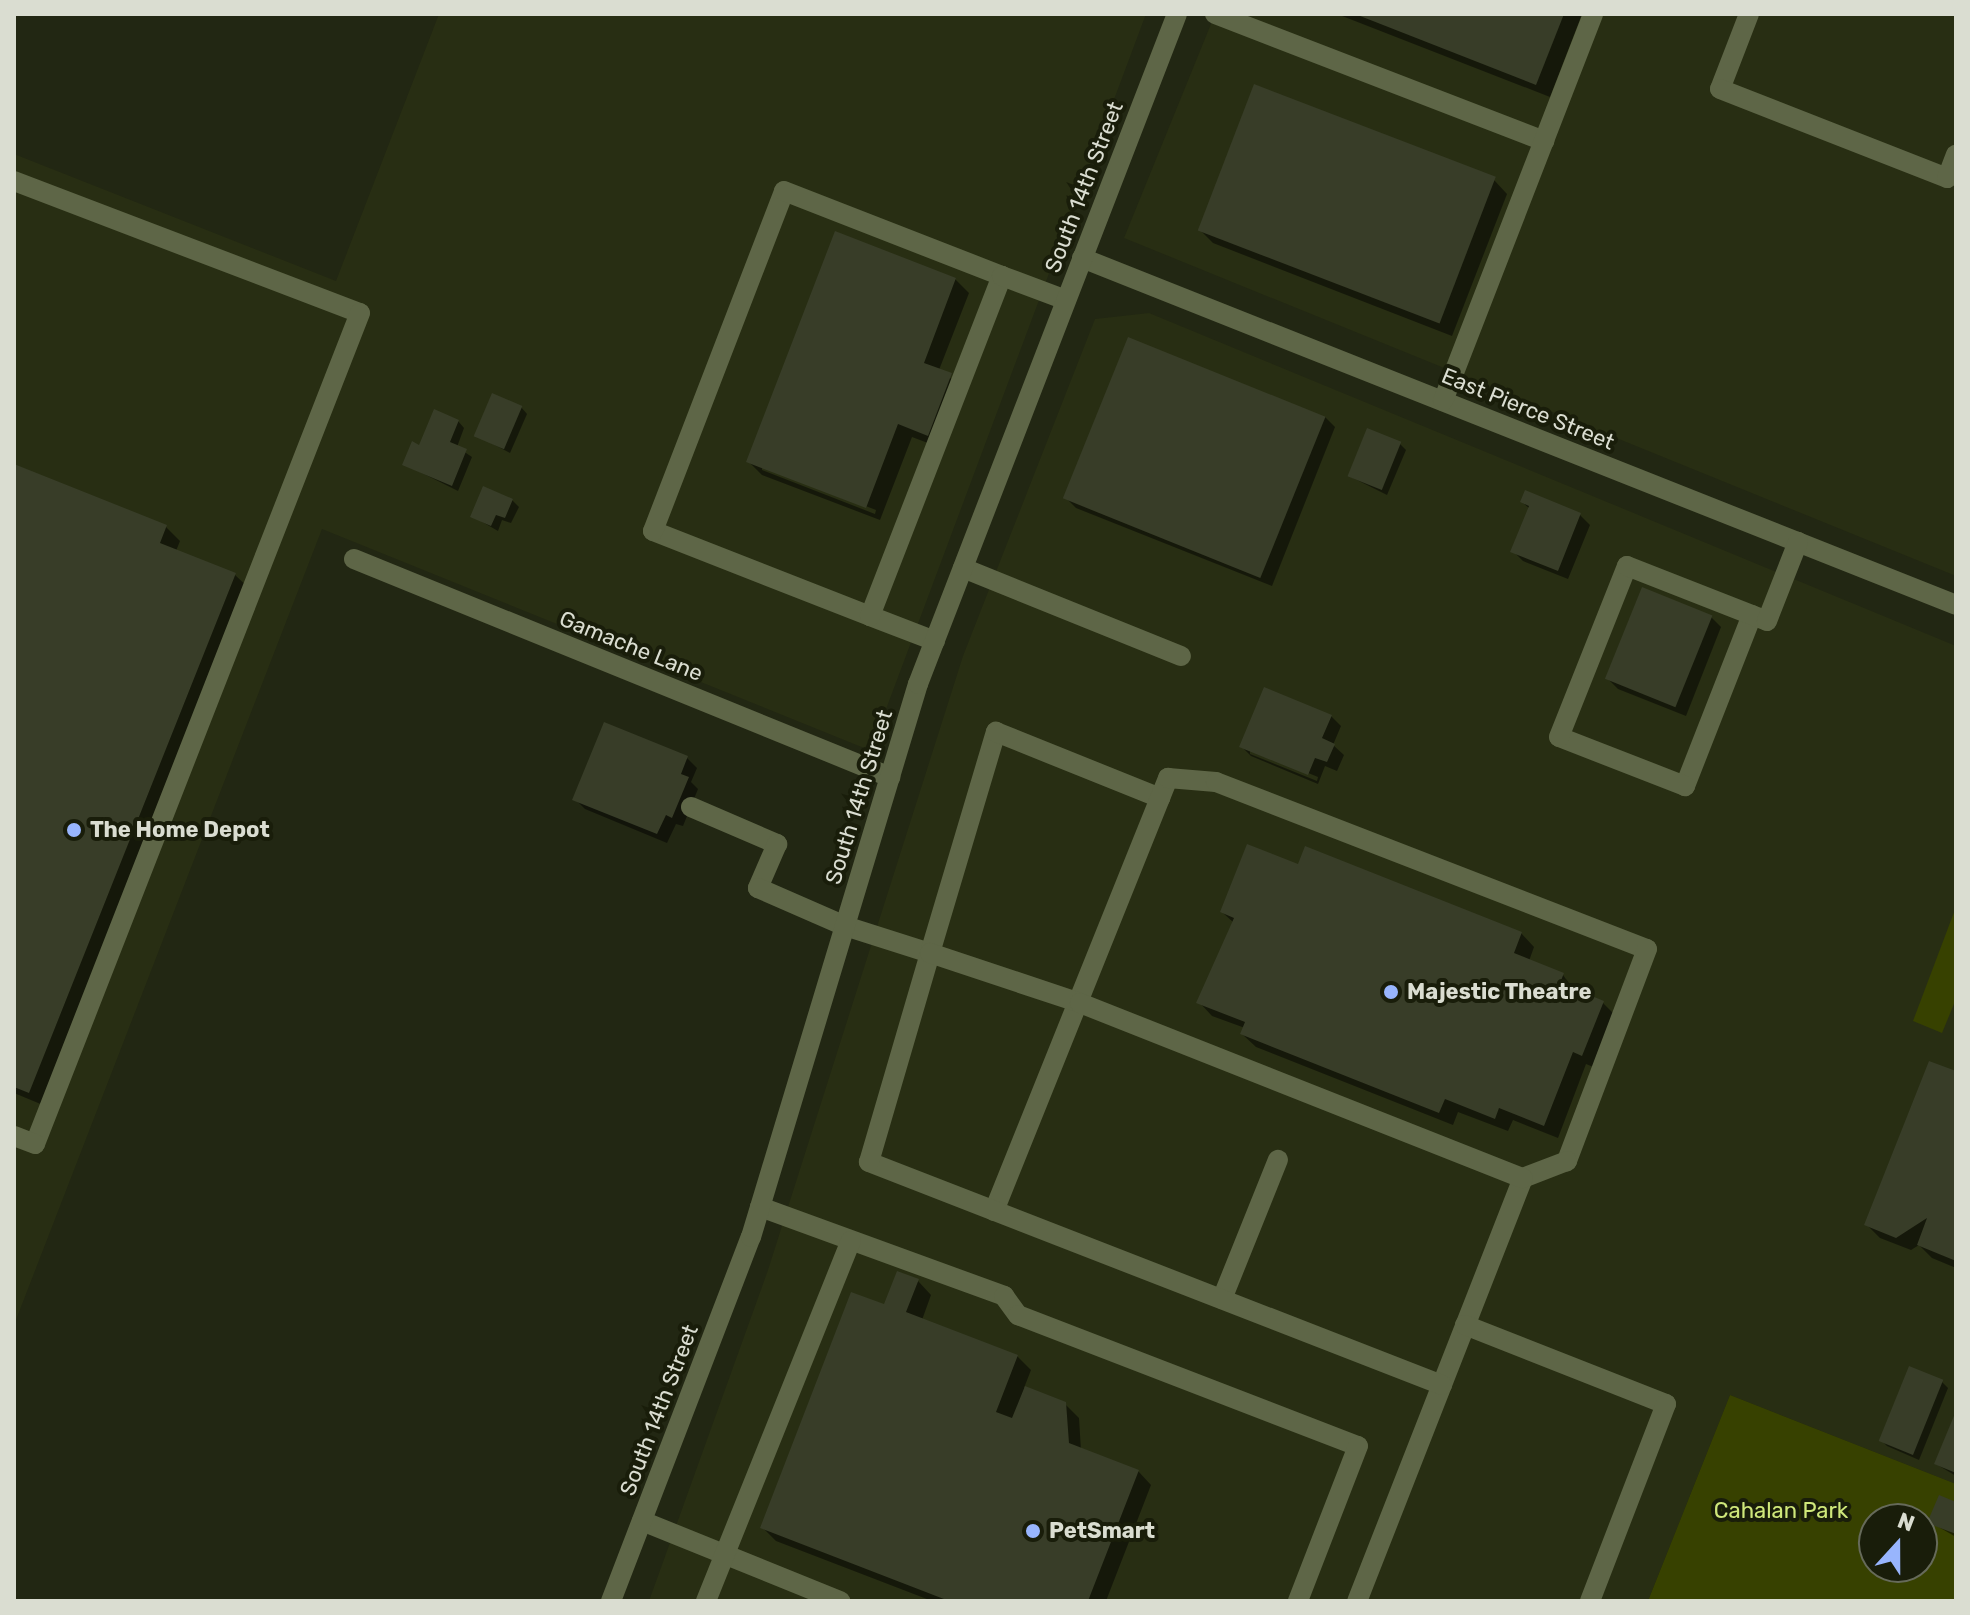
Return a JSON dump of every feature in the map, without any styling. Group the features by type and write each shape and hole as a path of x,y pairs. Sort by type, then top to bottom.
{"street":[{"name":"South 14th Street","path":"611,1601 760,1207 890,777 935,641 1177,14"},
{"path":"1215,14 1544,141"},
{"path":"1443,401 1593,14"},
{"path":"1749,14 1720,89 1947,178 1956,155"},
{"path":"14,181 360,313 35,1144 14,1136"},
{"path":"935,641 653,531 784,191 1066,300"},
{"name":"East Pierce Street","path":"1082,258 1956,605"},
{"path":"870,616 1002,276"},
{"path":"1752,615 1685,786 1559,737 1627,566 1752,615 1767,621 1798,542"},
{"name":"Gamache Lane","path":"354,559 890,777"},
{"path":"963,568 1181,656"},
{"path":"1160,798 996,732 869,1162 1442,1385"},
{"path":"691,807 777,844 758,888 845,926 1080,1003 1523,1178 1567,1161 1647,949 1216,782 1168,778 1080,1003 994,1211"},
{"path":"1222,1299 1278,1160"},
{"path":"1357,1601 1523,1178"},
{"path":"760,1207 1004,1296 1018,1315 1358,1446 1298,1601"},
{"path":"706,1601 851,1241"},
{"path":"1465,1325 1666,1404 1590,1601"},
{"path":"642,1521 725,1553 789,1591 840,1601"}],"shaded area":[{"path":"439,14 1146,14 876,736 864,748 322,529 14,1325 14,154 336,281"},
{"path":"1215,14 1956,14 1956,576 1124,238"},
{"path":"1149,313 1956,646 1956,1484 1730,1395 1648,1601 649,1601 768,1270 963,656 1095,319"}],"green space":[{"path":"1956,907 1956,999 1942,1033 1913,1021"},
{"name":"Cahalan Park","path":"1730,1395 1956,1484 1956,1601 1648,1601"}],"building":[{"path":"1355,14 1564,14 1536,85"},
{"path":"1254,84 1496,177 1440,323 1198,231"},
{"path":"835,231 956,278 924,363 952,373 928,436 898,424 866,508 746,462"},
{"path":"1128,337 1325,417 1260,578 1063,498"},
{"path":"492,393 522,406 504,449 474,436"},
{"path":"434,409 459,420 450,442 467,449 452,486 402,465 412,441 419,445"},
{"path":"1367,428 1401,442 1382,490 1348,476"},
{"name":"The Home Depot","path":"14,464 167,525 160,543 236,573 29,1093 14,1087"},
{"path":"483,486 513,499 505,518 496,515 491,526 470,517"},
{"path":"1525,490 1581,513 1558,571 1510,552 1529,506 1520,502"},
{"path":"1642,587 1712,615 1675,707 1605,679"},
{"path":"1264,687 1332,715 1322,738 1335,744 1327,762 1315,758 1308,775 1239,747"},
{"path":"604,722 688,756 681,774 689,777 672,818 666,815 657,834 572,800"},
{"name":"Majestic Theatre","path":"1247,844 1298,864 1305,846 1522,932 1514,953 1564,973 1560,983 1604,1001 1582,1056 1573,1052 1544,1126 1499,1108 1495,1119 1445,1099 1439,1113 1240,1034 1245,1022 1196,1003 1234,918 1220,912"},
{"path":"1929,1061 1956,1071 1956,1261 1917,1245 1927,1218 1896,1238 1864,1225"},
{"path":"897,1271 919,1279 906,1312 1018,1355 996,1412 1012,1418 1025,1386 1066,1402 1069,1443 1139,1470 1088,1601 949,1601 760,1528 851,1292 884,1304"},
{"path":"1909,1366 1943,1380 1913,1455 1879,1441"},
{"path":"1956,1411 1956,1473 1934,1464"},
{"path":"1939,1495 1956,1502 1956,1534 1938,1527 1938,1503 1936,1503"}],"place":[{"name":"The Home Depot","path":"74,830"},
{"name":"Majestic Theatre","path":"1391,992"},
{"name":"PetSmart","path":"1033,1531"}]}
